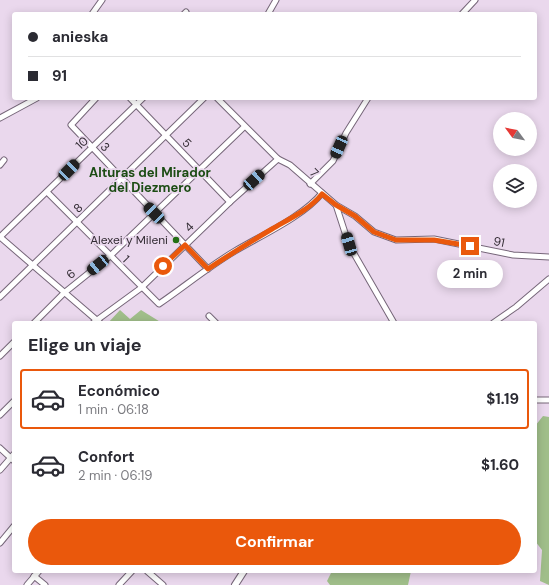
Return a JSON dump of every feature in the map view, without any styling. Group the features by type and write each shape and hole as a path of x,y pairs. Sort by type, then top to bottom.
{"street":[{"path":"93,12 102,0"},
{"path":"269,12 276,0"},
{"path":"464,12 475,0"},
{"path":"0,118 34,100"},
{"name":"3","path":"94,100 71,124 122,180 208,269"},
{"name":"5","path":"132,100 230,202"},
{"name":"10","path":"0,237 141,100"},
{"name":"8","path":"0,297 122,180 202,100"},
{"name":"7","path":"220,100 244,127 278,159 290,165 310,184 336,205"},
{"path":"310,184 333,161 346,132 367,100"},
{"name":"6","path":"36,321 64,293 110,256 244,127"},
{"name":"4","path":"98,321 141,288 230,202 278,159"},
{"path":"0,165 4,160"},
{"name":"1","path":"47,192 141,288 159,304 208,269"},
{"path":"208,269 233,252 302,212 322,194"},
{"path":"336,205 349,244 393,321"},
{"name":"91","path":"336,205 355,216 374,232 396,240 434,240 513,256 549,257"},
{"path":"0,237 96,321"},
{"path":"496,321 516,307 549,279"},
{"path":"209,316 214,321"},
{"path":"0,356 12,344"},
{"path":"537,400 549,400"},
{"path":"0,415 12,403"},
{"path":"0,448 12,457"},
{"path":"0,470 12,459"},
{"path":"0,543 12,528"},
{"path":"27,585 37,573"},
{"path":"119,585 130,573"},
{"path":"149,573 163,585"},
{"path":"235,585 243,573"},
{"path":"34,576 45,585"}],"green space":[{"path":"120,310 130,319 141,310 159,321 110,321"},
{"path":"543,416 549,417 549,585 540,581 542,550 537,544 537,424"},
{"path":"331,573 411,573 408,585 330,585 327,581"}],"place":[{"name":"Alexei y Mileni","path":"176,240"}],"district":[{"name":"Alturas del Mirador del Diezmero","path":"150,180"}],"route":[{"path":"163,266 185,245 208,269 233,252 302,212 322,194 336,205 355,216 374,232 396,240 434,240 470,246"}]}
